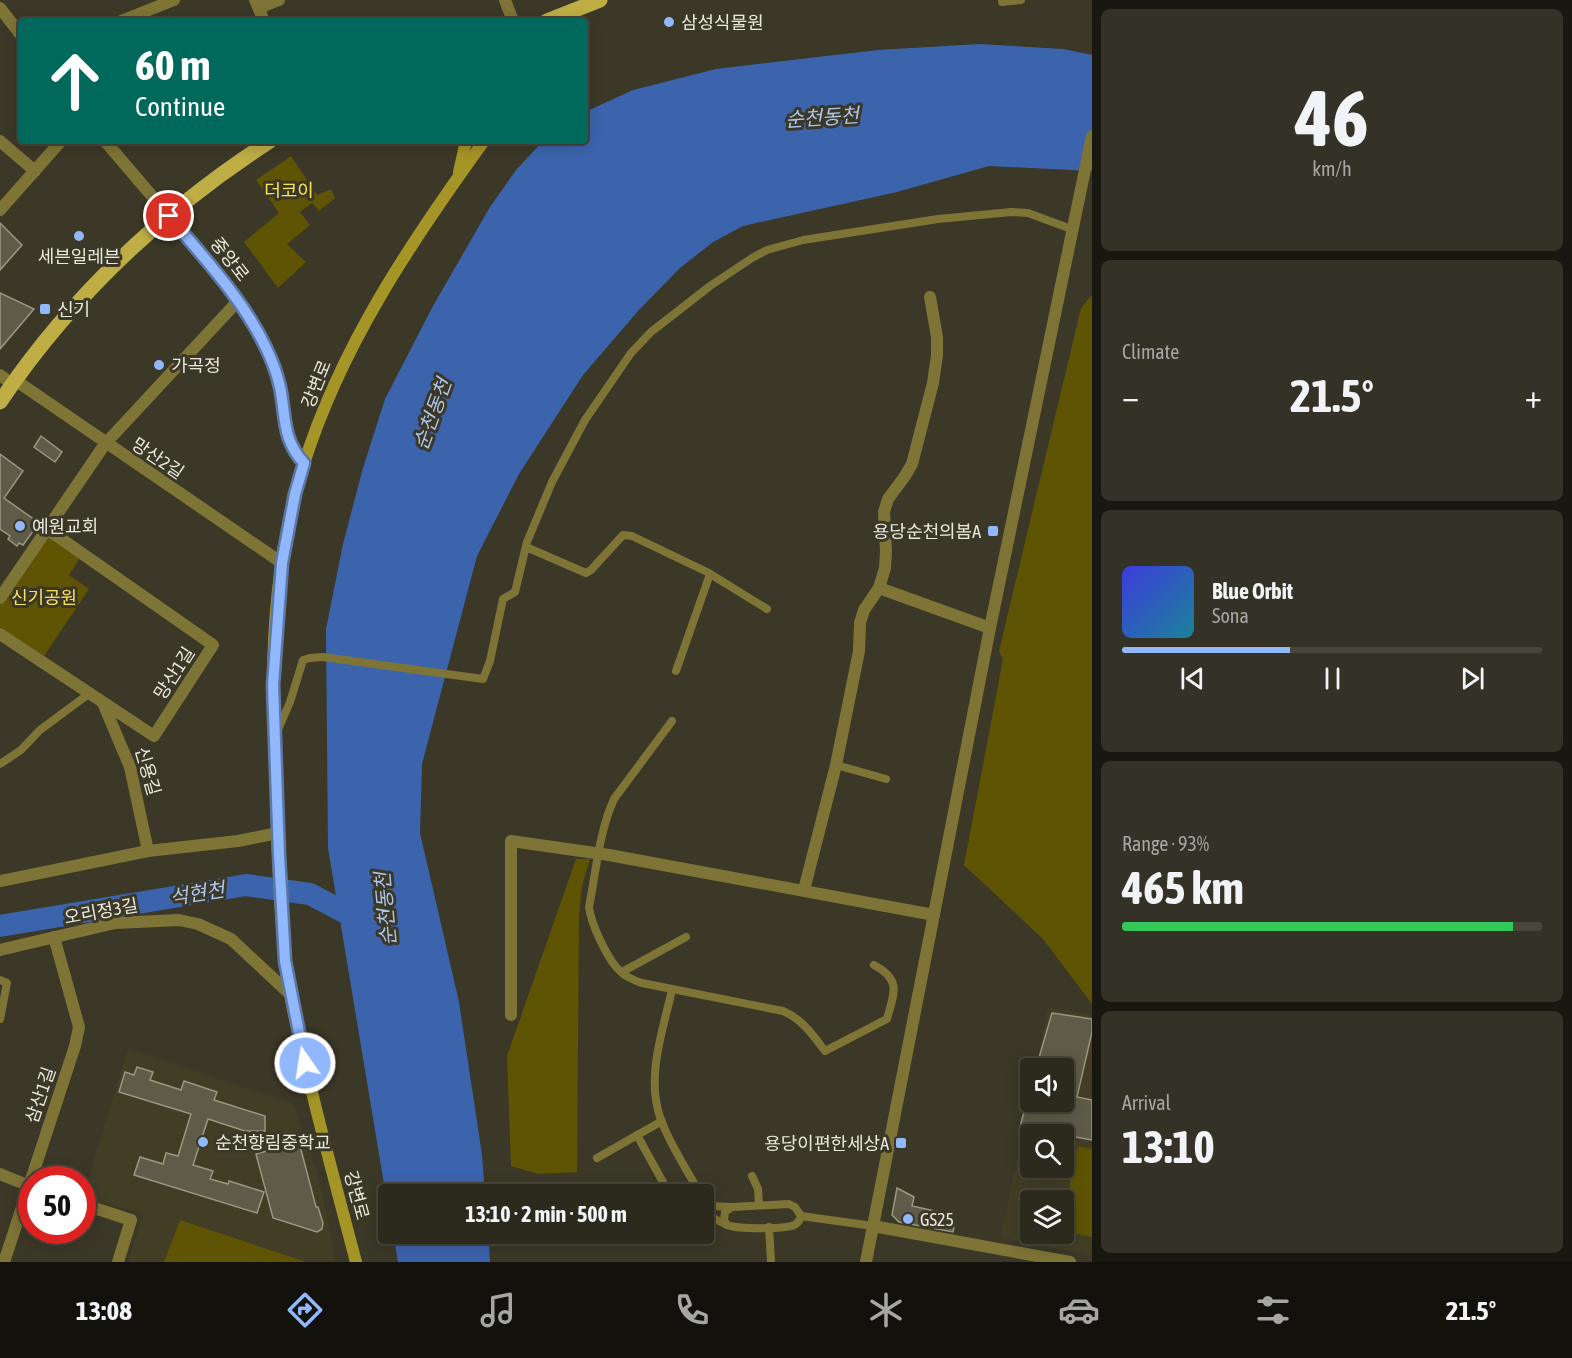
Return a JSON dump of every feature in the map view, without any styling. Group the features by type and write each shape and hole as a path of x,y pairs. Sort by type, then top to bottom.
{"main road":[{"path":"555,18 600,0"},
{"path":"0,402 9,380 77,301 114,264 169,216 266,144"},
{"path":"458,177 465,144"},
{"name":"강변로","path":"356,1262 318,1120 285,961 273,666 282,563 295,494 304,463 344,363 380,297 482,144"},
{"name":"중앙로","path":"169,216 237,302 267,350 279,384 288,438 292,448 304,463"}],"street":[{"path":"9,0 0,6 18,31"},
{"path":"129,18 174,0"},
{"path":"263,18 257,4 279,0"},
{"path":"505,0 512,18"},
{"path":"866,1262 990,628 1092,136"},
{"path":"0,141 35,171"},
{"path":"0,210 58,144"},
{"path":"108,144 169,216"},
{"path":"804,890 836,765 859,651 860,623 864,610 879,588 885,568 884,512 888,499 912,464 933,383 937,338 930,297"},
{"path":"0,598 105,444 237,302"},
{"name":"망산2길","path":"9,380 282,563"},
{"name":"망산1길","path":"0,634 154,736 213,645 47,529"},
{"path":"879,588 990,628"},
{"name":"신용길","path":"104,703 130,767 148,851"},
{"path":"0,881 148,851 238,841 278,833"},
{"path":"511,1015 511,841 599,854 934,915"},
{"name":"오리정3길","path":"0,950 116,923 179,920 231,939 291,995"},
{"name":"삼산1길","path":"36,1166 79,1028 54,938"},
{"path":"0,1174 18,1181"},
{"path":"96,1209 131,1220 118,1262"},
{"name":"삼산1길","path":"4,1262 18,1221"},
{"path":"873,1226 1070,1262"}],"lane":[{"path":"1002,2 1021,0"},
{"path":"275,736 290,702 303,660 310,658 323,657 483,678 490,661 503,599 515,592 526,547 552,482 585,420 631,353 651,332 752,258 767,250 803,240 938,219 1001,213 1028,213 1074,230"},
{"path":"526,547 586,573 623,536 632,536 710,574 767,609"},
{"path":"676,671 710,574"},
{"path":"0,764 21,750 40,730 90,693"},
{"path":"672,720 614,800 609,810 599,854 589,907 590,915 602,942 622,972 642,983 783,1011 795,1016 825,1051 887,1019 894,983 884,970 874,964"},
{"path":"836,765 886,779"},
{"path":"622,972 686,937"},
{"path":"0,980 7,982 0,1018"},
{"path":"672,990 656,1062 655,1093 662,1121 672,1144 695,1184"},
{"path":"597,1158 662,1121"},
{"path":"637,1136 664,1184"},
{"path":"752,1176 758,1189 759,1205"},
{"path":"714,1206 789,1204 795,1207 801,1216 873,1226"},
{"path":"727,1225 724,1217 728,1209 732,1207"},
{"path":"714,1218 727,1225 741,1228 792,1226 799,1221 801,1216"},
{"path":"769,1227 771,1262"}],"shaded area":[{"path":"1048,1008 1092,1014 1092,1256 1035,1244 1074,1244 1074,1190 1020,1190 1020,1241 1001,1237 1020,1143 1020,1178 1074,1178 1074,1124 1024,1124 1026,1112 1074,1112 1074,1058 1038,1058"},
{"name":"순천향림중학교","path":"128,1049 293,1104 320,1181 334,1262 128,1262 143,1214 96,1201 96,1166 92,1166"}],"green space":[{"name":"더코이","path":"291,156 317,195 331,189 335,198 319,211 312,203 300,212 310,225 287,244 306,262 278,288 244,242 279,213 256,180"},
{"path":"1092,295 1092,1004 1043,939 964,865 1003,659 999,651 1081,308"},
{"name":"신기공원","path":"47,534 81,556 69,575 89,589 44,656 0,627 0,605"},
{"path":"576,859 590,859 582,886 579,916 577,1172 538,1174 511,1166 507,1056"},
{"path":"1078,1146 1092,1149 1092,1237 1074,1233 1074,1190 1069,1190 1071,1178 1074,1178"},
{"path":"180,1220 306,1262 164,1262"}],"water":[{"name":"순천동천","path":"979,44 1063,49 1092,55 1092,171 989,166 897,192 743,226 713,242 680,268 638,311 583,375 519,474 477,556 422,764 420,833 459,1002 484,1184 384,1184 328,848 326,629 343,544 363,468 385,399 433,306 490,207 516,170 540,144 588,144 588,111 633,90 716,69 878,50"},
{"path":"395,1244 489,1244 490,1262 398,1262"}],"building":[{"path":"0,223 22,245 0,270"},
{"path":"0,293 34,309 0,349"},
{"path":"41,436 62,452 55,462 34,447"},
{"path":"0,454 23,471 4,498 39,523 23,545 19,543 17,546 8,539 10,536 0,529"},
{"path":"1052,1013 1092,1019 1092,1032 1077,1097 1092,1100 1092,1140 1074,1137 1074,1124 1021,1124 1024,1112 1074,1112 1074,1058 1039,1058"},
{"path":"137,1067 153,1072 150,1080 181,1090 184,1081 217,1092 214,1100 265,1116 265,1131 245,1131 208,1119 193,1165 213,1171 210,1179 228,1184 229,1181 264,1192 257,1213 134,1175 140,1157 163,1164 166,1153 178,1156 191,1114 119,1092 125,1072 134,1075"},
{"path":"299,1142 316,1207 318,1207 323,1223 322,1229 317,1232 273,1218 256,1154"},
{"path":"897,1188 914,1197 912,1206 944,1213 954,1227 953,1232 899,1222 892,1215"}],"waterway":[{"name":"석현천","path":"0,926 246,885 310,894 365,923"}],"place":[{"name":"삼성식물원","path":"669,22"},
{"name":"세븐일레븐","path":"79,236"},
{"name":"신기","path":"45,309"},
{"name":"가곡정","path":"159,365"},
{"name":"예원교회","path":"20,526"},
{"name":"용당순천의봄A","path":"993,531"},
{"name":"순천향림중학교","path":"203,1142"},
{"name":"용당이편한세상A","path":"901,1143"},
{"name":"GS25","path":"908,1219"}],"route":[{"path":"169,216 228,288 260,335 279,384 288,438 292,448 304,463 295,494 282,563 274,646 273,685 285,961 305,1063"}]}
